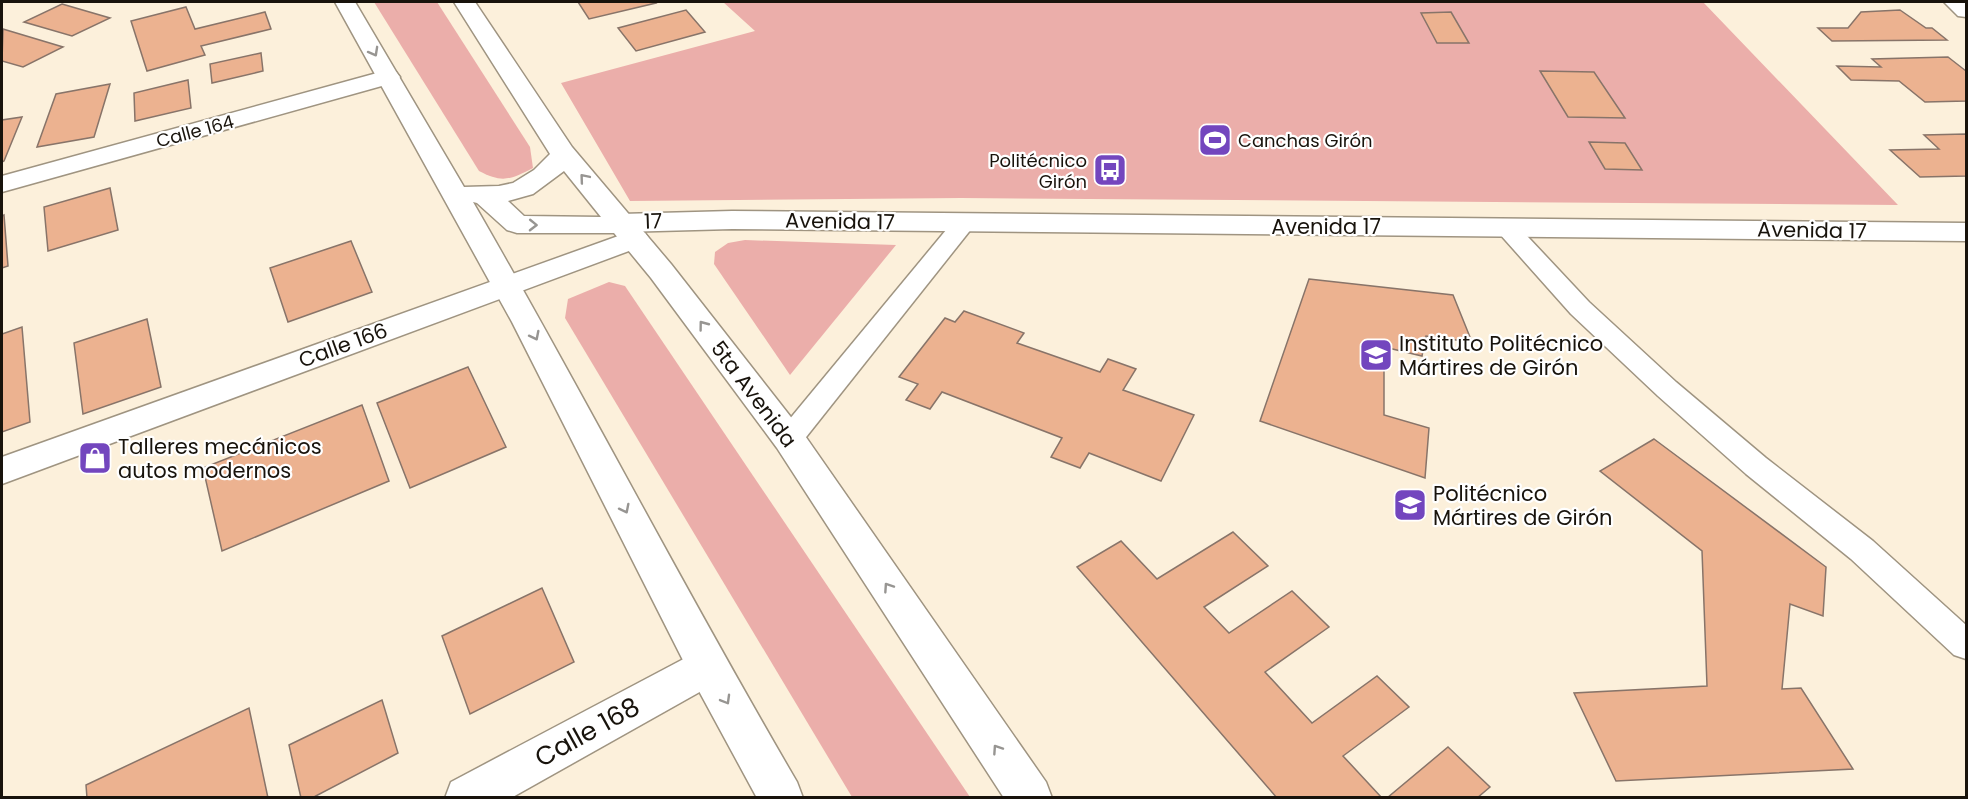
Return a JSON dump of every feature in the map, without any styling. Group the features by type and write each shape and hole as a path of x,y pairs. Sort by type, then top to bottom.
{"main road":[{"path":"345,2 506,285 707,667 781,798"},
{"name":"5ta Avenida","path":"465,2 564,155 628,231 789,439 1030,798"},
{"path":"1954,2 1966,11"},
{"name":"Calle 164","path":"2,184 388,77"},
{"path":"453,192 486,196 504,194 537,182 564,155"},
{"path":"486,196 517,224 605,226 628,231"},
{"name":"Calle 166","path":"2,471 506,285 628,231 685,220"},
{"name":"Avenida 17","path":"685,220 1966,232"},
{"name":"Calle 168","path":"468,798 707,667"}],"lane":[{"path":"789,439 964,223"},
{"path":"1506,227 1580,308 1667,389 1756,466 1862,550 1966,645"}],"shaded area":[{"path":"374,2 437,2 530,147 533,168 506,178 494,177 479,171"},
{"name":"Canchas Girón","path":"723,2 1703,2 1898,205 961,198 630,201 561,83 755,31"},
{"path":"745,240 896,245 790,375 714,264 715,252 728,243"},
{"path":"609,282 625,286 970,797 852,797 565,318 568,299"}],"building":[{"path":"578,2 655,2 656,3 589,19"},
{"path":"62,4 110,18 72,36 24,22"},
{"path":"186,7 195,29 265,12 271,29 201,46 205,55 147,71 131,21"},
{"path":"686,10 705,32 636,51 618,28"},
{"path":"1900,10 1926,28 1932,28 1947,40 1832,41 1818,28 1848,28 1861,12"},
{"path":"1451,12 1469,43 1437,43 1421,13"},
{"path":"3,29 63,47 23,67 2,61"},
{"path":"261,53 263,71 212,83 210,64"},
{"path":"1948,57 1966,71 1966,101 1925,102 1899,81 1851,80 1837,66 1881,67 1872,59"},
{"path":"1540,71 1594,72 1625,118 1568,117"},
{"path":"188,80 191,108 135,121 134,93"},
{"path":"110,84 94,137 37,147 56,94"},
{"path":"22,117 4,161 2,162 2,120"},
{"path":"1966,134 1966,176 1920,177 1890,150 1939,149 1924,135"},
{"path":"1589,142 1625,143 1642,170 1605,169"},
{"path":"110,188 118,230 48,251 44,207"},
{"path":"4,215 8,266 2,268 2,216"},
{"path":"351,241 372,292 288,322 270,268"},
{"path":"1309,279 1453,295 1472,342 1426,336 1422,356 1384,347 1384,415 1429,428 1425,478 1260,421"},
{"path":"964,311 1024,333 1017,343 1100,372 1108,359 1136,369 1123,390 1194,415 1161,481 1089,453 1080,468 1051,457 1062,438 942,392 930,409 906,400 918,384 899,377 945,318 955,322"},
{"path":"147,319 161,387 83,414 74,343"},
{"path":"22,327 30,422 2,432 2,334"},
{"path":"468,367 506,447 410,488 377,403"},
{"path":"362,405 389,481 222,551 203,468"},
{"path":"1654,439 1826,567 1823,616 1790,604 1782,689 1801,688 1853,769 1616,781 1574,693 1707,686 1702,551 1600,471"},
{"path":"1233,532 1268,566 1204,607 1229,633 1292,591 1329,627 1265,672 1312,723 1377,676 1409,707 1343,756 1382,798 1277,798 1077,567 1121,541 1157,579"},
{"path":"542,588 574,662 470,714 442,636"},
{"path":"382,700 398,753 312,798 301,798 289,745"},
{"path":"249,708 268,798 87,798 86,785"},
{"path":"1448,747 1490,787 1477,798 1387,798"}],"place":[{"name":"Canchas Girón","path":"1215,140"},
{"name":"Politécnico Girón","path":"1110,170"},
{"name":"Instituto Politécnico Mártires de Girón","path":"1376,355"},
{"name":"Talleres mecánicos autos modernos","path":"95,458"},
{"name":"Politécnico Mártires de Girón","path":"1410,505"}]}
